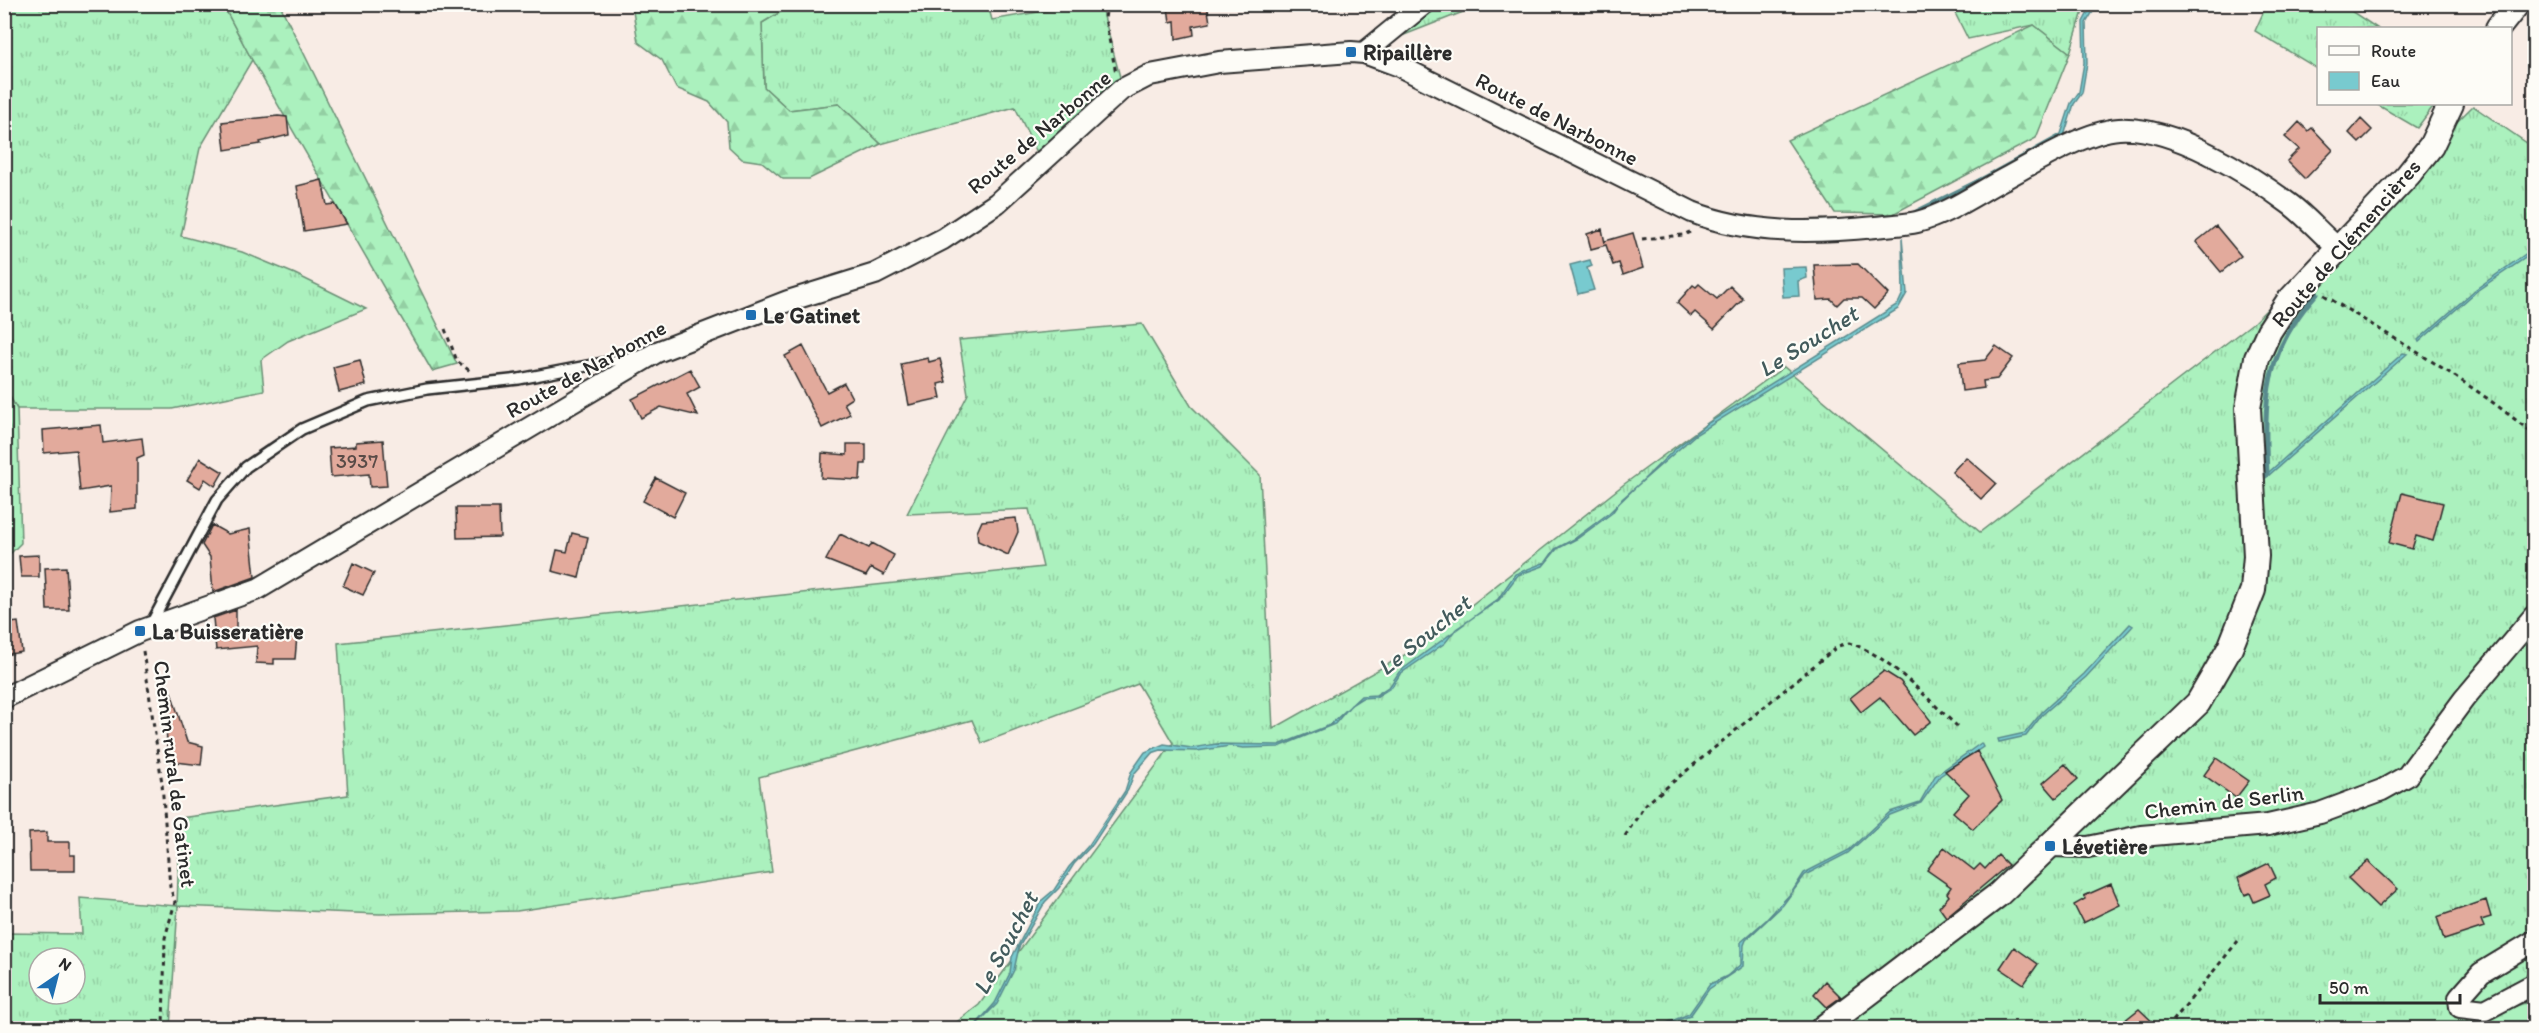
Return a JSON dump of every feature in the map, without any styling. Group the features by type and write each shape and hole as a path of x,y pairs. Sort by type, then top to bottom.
{"street":[{"path":"1364,53 1424,4"},
{"path":"2499,27 2517,4"},
{"name":"Route de Narbonne","path":"4,698 145,629 258,590 657,352 779,305 875,274 943,239 996,203 1121,90 1150,75 1219,62 1364,53 1399,66 1661,198 1713,220 1767,229 1826,232 1917,222 1959,204 2056,152 2118,129 2172,137 2208,153 2291,206 2338,248"},
{"name":"Route de Clémencières","path":"1823,1029 1963,924 2050,846 2104,791 2182,722 2198,704 2240,625 2253,590 2256,556 2248,408 2258,357 2269,331 2305,284 2408,175 2431,146 2451,105"},
{"name":"Chemin de Serlin","path":"2050,846 2088,847 2141,836 2268,825 2320,813 2382,790 2407,776 2464,699 2535,616"},
{"path":"2076,821 2088,847"},
{"path":"2535,940 2481,973 2459,998 2460,1007 2485,1010 2535,984"}],"lane":[{"path":"145,629 217,500 246,467 302,429 368,401 427,389 500,381 657,352"}],"path":[{"path":"1107,4 1105,19 1121,90"},
{"path":"1642,239 1683,235 1713,220"},
{"path":"2305,284 2430,359 2509,413 2535,435"},
{"path":"445,329 457,361 476,376 500,381"},
{"path":"2535,540 2527,583 2535,591"},
{"name":"Chemin rural de Gatinet","path":"145,629 162,783 170,887 175,902 165,938 163,1029"},
{"path":"1625,836 1645,806 1838,646 1850,643 1874,655 1911,683 1957,726"},
{"path":"2173,1021 2238,941"}],"green space":[{"path":"2267,4 2342,5 2375,27 2317,27 2317,68 2255,31"},
{"path":"5,5 223,5 252,60 200,148 181,236 242,252 295,274 366,309 288,341 261,360 264,390 172,409 17,409 5,389"},
{"path":"223,5 280,5 457,364 432,371 252,60"},
{"path":"632,5 792,5 762,23 764,87 789,110 839,104 881,144 809,179 783,179 762,162 742,159 729,147 727,122 709,102 676,88 662,60 638,42"},
{"path":"792,5 988,5 992,20 1079,5 1101,5 1125,96 1046,171 1015,107 881,144 839,104 789,110 764,87 762,23"},
{"path":"1416,5 1481,5 1376,46"},
{"path":"1951,5 2085,5 2070,53 2034,25 1968,39"},
{"path":"2034,25 2070,53 2036,138 1893,214 1835,213 1787,140"},
{"path":"2378,105 2434,105 2417,128"},
{"path":"2473,106 2534,148 2534,1000 2449,1028 949,1028 979,1005 1173,743 1138,684 982,743 972,720 759,777 772,872 517,911 380,914 178,906 170,1028 5,1028 5,933 82,934 80,898 177,906 180,818 348,795 338,643 1043,567 1029,509 907,514 968,394 959,340 1142,324 1191,406 1260,475 1273,729 1417,648 1623,485 1784,367 1980,532 2254,322"},
{"path":"5,389 17,409 21,543 5,559"},
{"path":"2534,1000 2534,1028 2449,1028"}],"water":[{"path":"2092,5 2097,5 2086,23 2087,63 2082,93 2074,104 2064,136 1930,209 1921,211 2061,134 2071,103 2079,92 2084,63 2083,22"},
{"path":"1902,238 1907,293 1898,309 1695,435 1637,486 1676,448 1708,423 1898,304 1903,293"},
{"path":"2534,248 2534,252 2478,290 2419,342 2418,340 2476,289"},
{"path":"1590,260 1592,266 1587,268 1594,290 1578,294 1570,265"},
{"path":"1806,267 1807,278 1798,281 1799,296 1783,297 1781,268"},
{"path":"2403,353 2407,354 2261,482 2261,479"},
{"path":"1619,504 1612,513 1578,538 1557,549 1543,566 1518,575 1499,600 1471,619 1498,599 1515,574 1546,562 1555,549 1574,539"},
{"path":"2130,624 2133,626 2086,677 2042,715 2026,736 1999,742 1998,739 2025,733 2042,712 2084,674"},
{"path":"1454,631 1445,643 1400,674 1392,687 1376,697 1362,698 1352,704 1361,696 1376,695 1390,686 1399,672"},
{"path":"1350,707 1335,724 1279,747 1230,746 1197,751 1161,750 1152,753 1134,774 1128,790 1093,844 1074,864 1059,888 1045,902 1019,947 1014,970 997,1004 973,1028 995,1003 1010,973 1012,957 1041,901 1054,890 1069,867 1089,845 1125,791 1131,772 1145,752 1164,744 1192,748 1216,744 1279,745 1330,725"},
{"path":"1981,743 1983,747 1940,776 1921,803 1890,815 1848,853 1805,875 1783,905 1746,940 1743,966 1709,989 1690,1016 1654,1028 1689,1014 1710,984 1727,976 1741,964 1741,942 1792,892 1804,873 1849,850 1890,812 1920,802 1935,776"}],"building":[{"path":"1207,4 1210,23 1193,26 1194,35 1176,39 1175,21 1170,22 1168,7"},
{"path":"287,117 289,135 260,142 261,144 225,150 222,122"},
{"path":"2361,119 2372,130 2359,143 2349,133"},
{"path":"2299,122 2308,131 2312,128 2333,150 2305,179 2287,161 2299,149 2285,137"},
{"path":"322,180 327,205 335,204 347,224 304,231 297,186"},
{"path":"2216,226 2241,256 2221,272 2196,242"},
{"path":"1602,229 1605,243 1605,241 1633,233 1643,268 1623,275 1619,263 1613,265 1606,245 1591,249 1587,234"},
{"path":"1858,264 1888,294 1874,309 1862,298 1844,298 1837,305 1831,299 1817,300 1814,265"},
{"path":"1699,284 1717,299 1730,286 1743,299 1714,329 1695,312 1691,316 1677,303 1693,285 1696,287"},
{"path":"803,346 827,392 844,383 852,398 844,403 850,414 822,428 785,356"},
{"path":"1996,346 2013,358 1997,379 1983,381 1984,388 1962,391 1959,363 1985,360"},
{"path":"928,358 929,362 940,359 946,382 938,384 941,398 909,405 901,364"},
{"path":"360,360 366,385 339,392 333,367"},
{"path":"690,369 700,387 687,394 698,416 661,407 641,418 632,399"},
{"path":"101,425 103,443 142,438 144,455 137,458 137,509 110,512 111,486 80,491 76,450 44,453 43,430"},
{"path":"383,440 387,486 370,487 369,474 331,477 329,448 356,446 356,442"},
{"path":"847,444 866,444 866,464 861,464 860,480 821,478 822,453 847,455"},
{"path":"1966,457 1996,483 1981,499 1952,472"},
{"path":"200,458 223,472 215,486 205,479 200,488 187,480"},
{"path":"656,478 685,493 673,517 643,501"},
{"path":"2402,493 2443,503 2433,541 2416,536 2412,549 2389,543"},
{"path":"456,508 499,508 500,537 457,538"},
{"path":"1016,518 1018,532 1008,555 978,541 977,532 982,521"},
{"path":"212,525 228,534 250,529 255,577 213,592 210,557 202,545"},
{"path":"572,533 588,537 579,578 552,571 557,550 567,552"},
{"path":"840,534 869,548 872,543 894,555 884,575 871,568 866,576 826,560"},
{"path":"39,555 39,577 21,577 19,556"},
{"path":"353,563 374,573 363,595 343,586"},
{"path":"66,567 69,610 47,610 45,568"},
{"path":"236,610 236,632 297,636 295,659 274,659 274,664 256,663 257,646 216,650 213,618"},
{"path":"18,622 22,652 4,655 4,624"},
{"path":"1884,671 1900,681 1931,721 1913,735 1880,697 1861,712 1850,698"},
{"path":"171,692 187,742 203,746 201,765 167,761 166,693"},
{"path":"1977,751 2002,800 1973,829 1953,812 1969,794 1945,771"},
{"path":"2216,758 2249,781 2236,798 2204,775"},
{"path":"2065,764 2078,779 2056,798 2043,783"},
{"path":"47,832 47,842 70,842 70,855 75,855 75,871 30,871 29,833"},
{"path":"1944,847 1974,870 1980,864 1985,869 1998,855 2008,865 1946,917 1939,907 1949,896 1947,893 1951,887 1927,870"},
{"path":"2368,861 2398,889 2378,907 2348,878"},
{"path":"2269,863 2276,878 2265,884 2270,895 2254,902 2250,893 2245,895 2238,878"},
{"path":"2111,884 2120,905 2083,923 2074,905 2085,899 2084,896"},
{"path":"2486,900 2491,917 2481,920 2484,927 2444,940 2437,917"},
{"path":"2014,947 2038,964 2024,984 2000,968"},
{"path":"1825,981 1841,997 1827,1007 1814,994"},
{"path":"2139,1009 2160,1029 2114,1029"}],"waterway":[{"name":"Le Souchet","path":"1910,215 1985,178"},
{"path":"2267,475 2266,423 2271,378 2286,336 2317,293"}],"place":[{"name":"Ripaillère","path":"1351,52"},
{"name":"Le Gatinet","path":"751,315"},
{"name":"La Buisseratière","path":"140,631"},
{"name":"Lévetière","path":"2050,846"}]}
